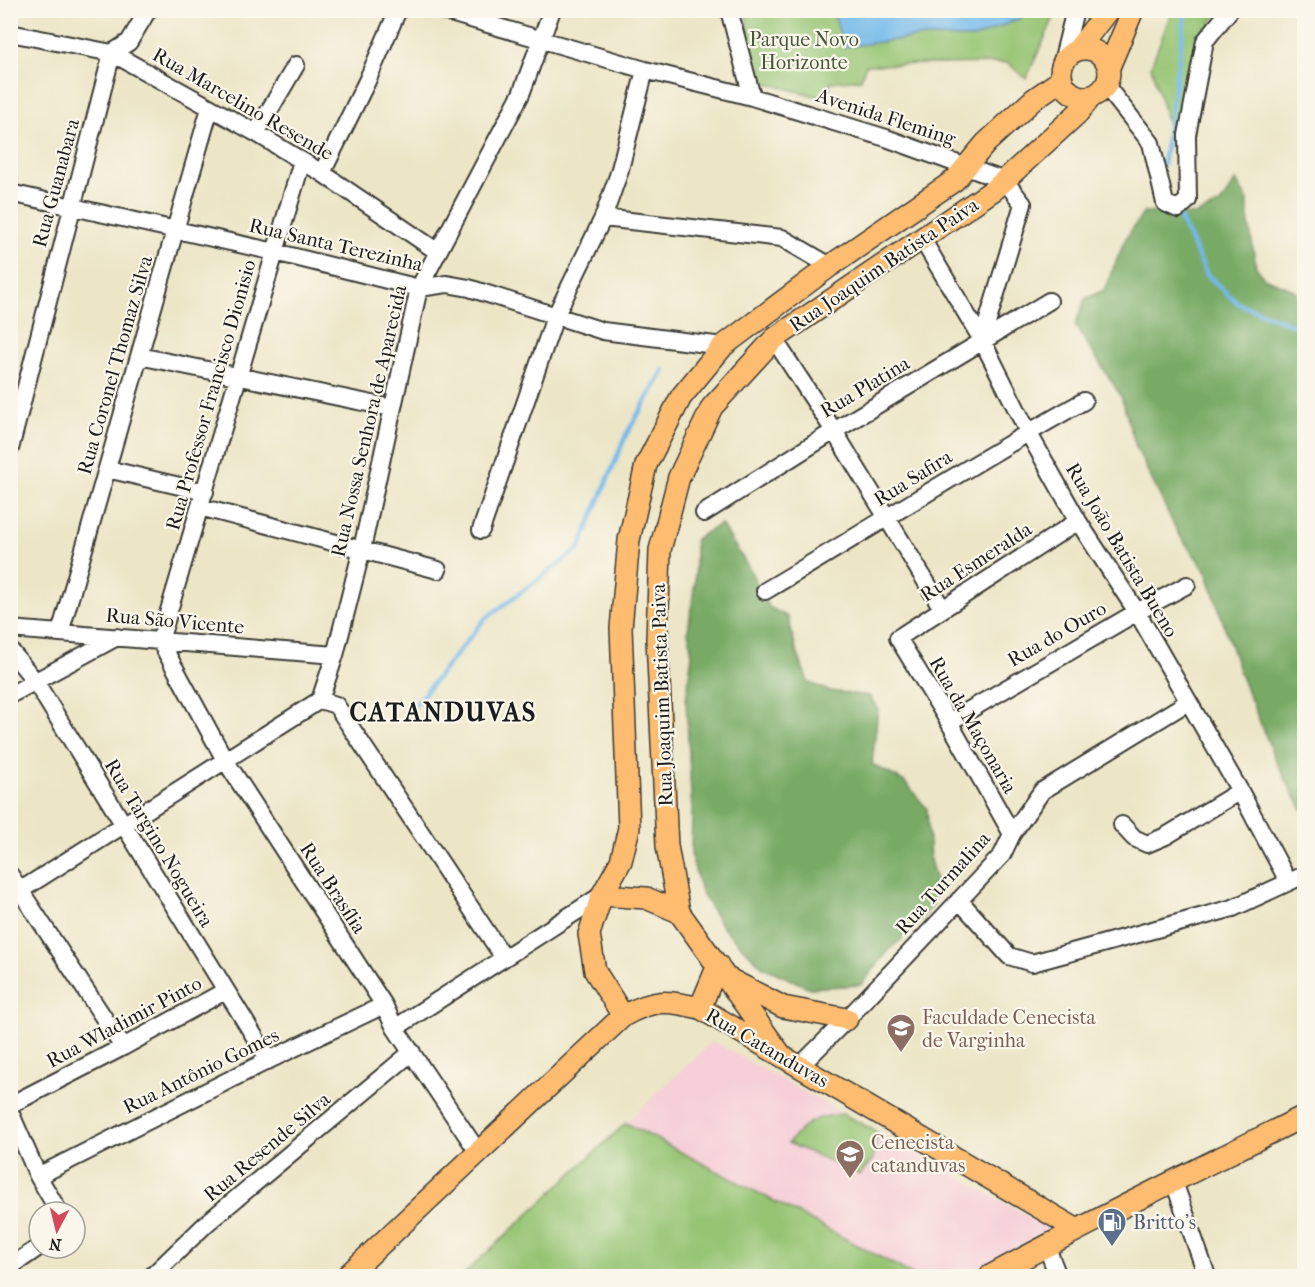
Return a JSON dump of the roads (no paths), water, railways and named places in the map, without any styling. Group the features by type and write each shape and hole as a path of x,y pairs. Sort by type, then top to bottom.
{"main road":[{"name":"Rua Joaquim Batista Paiva","path":"623,1016 595,971 590,934 602,895 621,861 629,828 621,628 629,540 646,465 681,397 723,346 830,266 955,180 986,143 1034,99 1067,64 1108,10"},
{"name":"Rua Joaquim Batista Paiva","path":"781,1055 679,912 667,846 657,639 660,550 679,477 712,407 774,339 1005,181 1078,113 1102,83 1133,10"},
{"path":"1097,51 1102,83 1073,95 1067,64 1097,51"},
{"path":"602,895 646,898 679,912"},
{"path":"700,1008 722,972 783,1007 847,1019"},
{"name":"Rua Catanduvas","path":"347,1276 623,1016 644,1005 672,1001 700,1008 1076,1229"},
{"path":"990,1276 1076,1229 1305,1116"}],"street":[{"path":"112,53 129,42 148,10"},
{"path":"322,173 367,81 398,10"},
{"name":"Avenida Fleming","path":"440,10 645,70 752,97 886,138 1005,181"},
{"name":"Rua Nossa Senhora de Aparecida","path":"320,700 335,655 362,549 419,288 521,94 552,10"},
{"path":"729,10 752,97"},
{"path":"1067,64 1075,10"},
{"path":"1102,83 1151,143 1165,203 1178,209 1188,200 1187,135 1205,41 1230,10"},
{"name":"Rua Marcelino Resende","path":"10,33 112,53 256,133 322,173 438,252"},
{"name":"Rua Guanabara","path":"10,449 112,53"},
{"path":"256,133 296,65"},
{"path":"481,530 555,317 603,218 620,173 645,70"},
{"name":"Rua Coronel Thomaz Silva","path":"60,633 210,108"},
{"name":"Rua Professor Francisco Dionisio","path":"160,641 302,161"},
{"path":"982,340 1023,204 1005,181"},
{"name":"Rua Santa Terezinha","path":"10,193 275,252 419,288 447,284 470,288 603,331 723,346"},
{"path":"603,218 782,238 830,266"},
{"name":"Rua João Batista Bueno","path":"922,239 982,340 1028,432 1078,521 1137,612 1240,791 1288,881"},
{"name":"Rua Platina","path":"704,513 982,340 1049,301"},
{"path":"774,339 834,431 942,608"},
{"path":"139,356 392,408"},
{"name":"Rua Safira","path":"765,591 1028,432 1084,401"},
{"path":"107,469 362,549 438,570"},
{"name":"Rua Esmeralda","path":"898,638 1078,521"},
{"name":"Rua do Ouro","path":"949,722 1187,585"},
{"name":"Rua São Vicente","path":"10,629 335,655"},
{"path":"10,695 117,638"},
{"name":"Rua da Maçonaria","path":"898,638 949,722 1012,834"},
{"name":"Rua Brasília","path":"160,641 225,760 384,1005 395,1028 478,1152"},
{"name":"Rua Targino Nogueira","path":"10,650 34,681 269,1060"},
{"path":"16,894 320,700 336,705 504,958"},
{"name":"Rua Turmalina","path":"799,1067 1002,855 1012,834 1042,791 1188,702"},
{"path":"1122,825 1134,838 1147,844 1166,836 1240,791"},
{"path":"959,900 1009,956 1032,963 1233,908 1305,874"},
{"path":"10,875 16,894 123,1047"},
{"path":"395,1028 602,895"},
{"name":"Rua Wladimir Pinto","path":"10,1105 225,991"},
{"name":"Rua Antônio Gomes","path":"38,1176 384,1005"},
{"name":"Rua Resende Silva","path":"152,1276 207,1223 412,1052"},
{"path":"10,1112 38,1176 52,1200"},
{"path":"1174,1182 1207,1276"},
{"path":"1046,1245 1058,1276"},
{"path":"10,1267 27,1255"}],"water":[{"path":"833,10 1024,11 1021,18 974,38 918,37 844,47"}],"waterway":[{"path":"1163,165 1186,10"},
{"path":"1177,212 1207,275 1237,303 1304,329"},
{"path":"406,716 485,619 579,549 626,435 664,370"}],"place":[{"name":"Faculdade Cenecista de Varginha","path":"901,1054"},
{"name":"Cenecista catanduvas","path":"850,1180"},
{"name":"Britto's","path":"1112,1248"}],"district":[{"name":"CATANDUVAS","path":"443,712"}],"park label":[{"name":"Parque Novo Horizonte","path":"804,50"}]}
